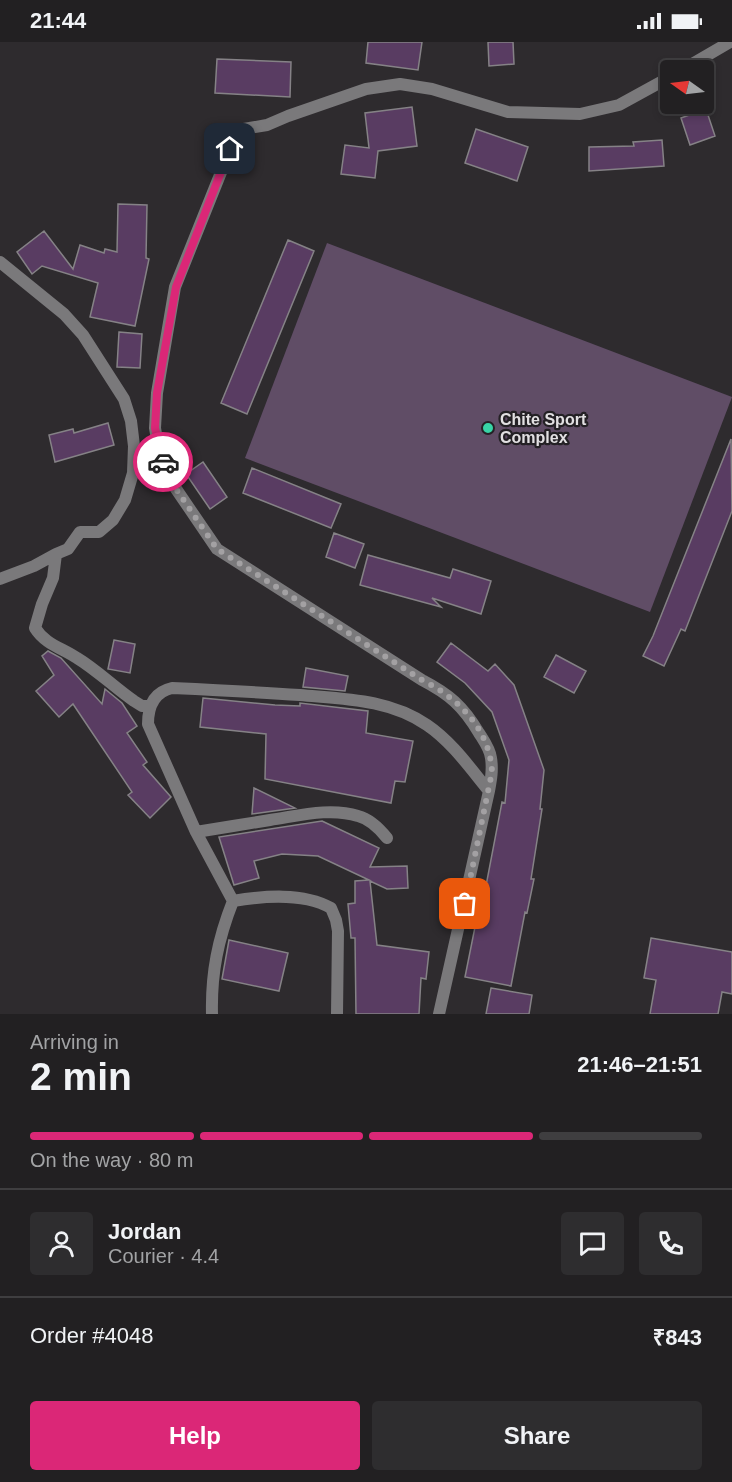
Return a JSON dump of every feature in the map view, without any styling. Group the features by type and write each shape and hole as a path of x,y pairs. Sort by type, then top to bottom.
{"street":[{"path":"699,60 730,42"},
{"path":"440,1014 489,791 492,772 491,756 464,709 443,691 422,680 217,549 172,483 160,457 155,428 157,393 176,287 238,130 267,125 366,89 400,84 432,89 508,112 580,114 619,105 660,82"},
{"path":"0,262 64,314 83,335 124,399 131,420 134,446 133,473 125,500 113,520 99,532 80,532 68,549 34,566 0,579"},
{"path":"56,554 53,578 35,628 40,635 79,658 134,701 142,706 150,706"},
{"path":"212,1014 212,982 220,935 233,902 196,832 148,724 150,706 160,692 172,688 259,692 381,704 410,715 436,732 462,758 489,791"},
{"path":"196,832 310,814 335,813 356,815 368,820 387,838"},
{"path":"233,902 253,898 291,898 315,901 331,908 338,931 337,1014"}],"shaded area":[{"name":"Chite Sport Complex","path":"327,243 732,397 650,612 245,458"}],"building":[{"path":"368,42 422,42 418,70 366,63"},
{"path":"488,42 513,42 514,64 489,66"},
{"path":"217,59 291,62 290,97 215,93"},
{"path":"412,107 417,146 378,151 375,178 341,174 345,145 369,148 365,113"},
{"path":"692,114 708,114 715,136 690,145 681,118"},
{"path":"476,129 528,147 517,181 465,163"},
{"path":"662,140 664,166 589,171 589,147 634,146 633,142"},
{"path":"118,204 147,205 146,258 149,259 135,326 90,317 98,283 42,266 32,274 17,252 44,231 73,269 80,245 104,253 105,249 117,252"},
{"path":"288,240 314,251 247,414 221,403"},
{"path":"119,332 142,334 140,368 117,367"},
{"path":"108,423 114,445 55,462 49,435 73,429 74,433"},
{"path":"731,439 732,511 685,631 681,629 664,666 643,656"},
{"path":"203,462 227,497 210,509 186,474"},
{"path":"252,468 341,504 331,528 243,493"},
{"path":"334,533 364,544 355,568 326,557"},
{"path":"368,555 450,578 453,569 491,581 481,614 432,598 441,607 360,585"},
{"path":"114,640 135,644 130,673 108,669"},
{"path":"451,643 488,671 495,664 514,685 544,770 540,809 542,809 531,879 534,879 527,913 525,912 511,986 465,977 478,912 481,912 502,802 505,803 509,760 492,712 465,683 437,662"},
{"path":"48,651 61,658 102,704 105,689 122,703 137,726 127,733 147,762 143,765 171,797 150,818 128,795 132,792 73,704 59,717 36,691 54,675 42,656"},
{"path":"556,655 586,671 574,693 544,677"},
{"path":"306,668 348,676 345,691 303,687"},
{"path":"203,698 275,705 300,706 300,703 368,711 366,733 413,741 405,782 395,781 391,803 265,779 266,734 200,727"},
{"path":"254,788 295,808 252,814"},
{"path":"322,821 379,848 370,867 407,866 408,888 387,889 370,881 377,945 429,952 426,979 421,978 419,1014 356,1014 355,938 351,938 348,904 355,903 355,881 369,880 318,856 282,854 254,861 259,878 234,885 219,837"},
{"path":"651,938 732,952 732,994 722,992 718,1014 650,1014 656,980 644,978"},
{"path":"229,940 288,953 279,991 222,979"},
{"path":"491,988 532,995 529,1014 486,1014"}],"way so far":[{"path":"163,462 185,505 217,549 269,584 443,691 464,709 473,722 491,756 492,772 465,904"}],"place":[{"name":"Chite Sport Complex","path":"488,428"}],"route":[{"path":"163,462 155,428 157,393 176,287 230,149"}]}
